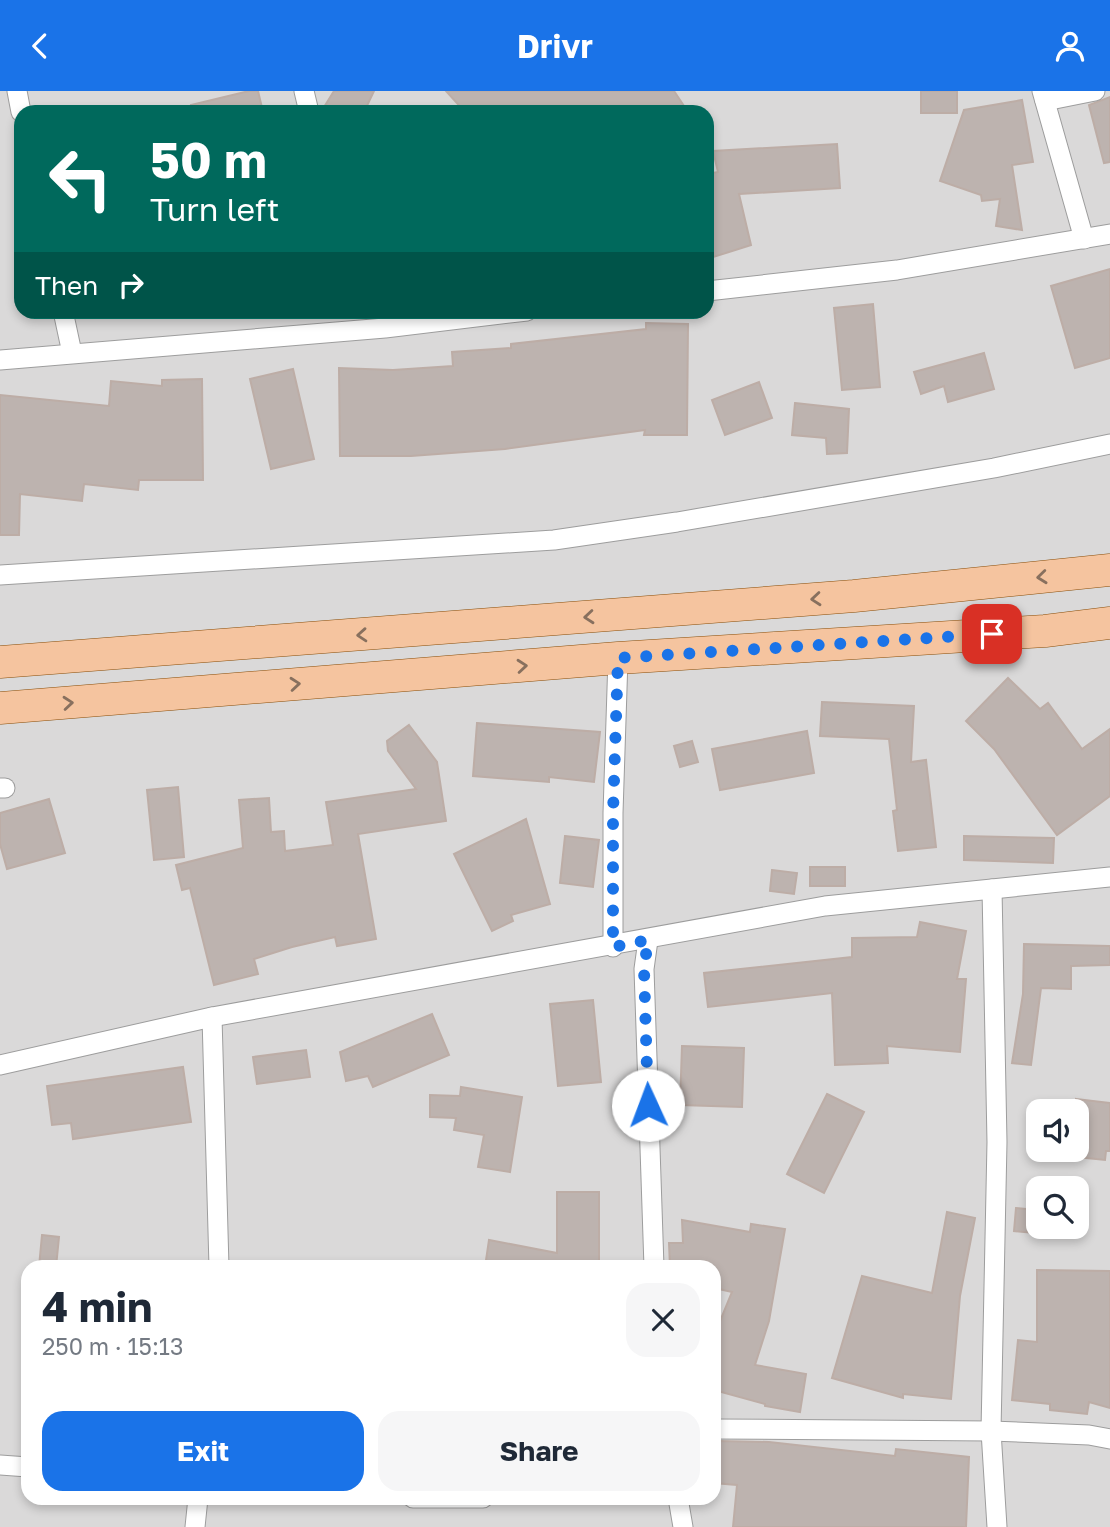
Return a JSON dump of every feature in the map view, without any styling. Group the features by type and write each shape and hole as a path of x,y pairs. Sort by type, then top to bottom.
{"main road":[{"path":"0,663 827,598 1110,571"},
{"path":"0,708 618,658 1045,631 1110,623"}],"street":[{"path":"1084,239 1043,96 1095,91"},
{"path":"714,290 897,270 1110,234"},
{"path":"65,319 72,353"},
{"path":"0,360 392,319"},
{"path":"0,575 554,540 677,522 1110,444"},
{"path":"613,947 613,813 618,658"},
{"path":"0,1065 212,1017 613,947 825,906 1110,877"},
{"path":"992,889 997,1142 991,1431 997,1527"},
{"path":"648,940 644,969 654,1260"},
{"path":"212,1017 219,1260"},
{"path":"721,1429 991,1431 1089,1435 1110,1439"},
{"path":"0,1465 21,1466"},
{"path":"195,1527 197,1505"},
{"path":"679,1505 683,1527"}],"shaded area":[{"path":"0,91 1110,91 1110,1527 0,1527"}],"building":[{"path":"258,91 261,105 191,105"},
{"path":"334,91 374,91 367,105 325,105"},
{"path":"446,91 674,91 683,105 459,105"},
{"path":"921,91 957,91 957,113 921,113"},
{"path":"1110,97 1110,162 1104,163 1089,105"},
{"path":"1022,100 1033,162 1012,165 1022,230 996,226 1000,199 982,201 981,195 940,181 964,110"},
{"path":"837,144 840,188 739,194 751,245 714,257 714,173 718,172 714,151"},
{"path":"1110,269 1110,358 1075,368 1051,286"},
{"path":"873,304 880,387 842,390 834,308"},
{"path":"646,323 688,324 687,435 644,435 645,430 505,449 411,456 340,456 339,368 393,370 453,366 452,352 511,348 511,344 646,329"},
{"path":"984,353 994,389 948,402 944,386 921,394 914,372"},
{"path":"293,369 314,459 271,469 250,379"},
{"path":"202,379 203,480 139,480 138,490 84,484 82,501 20,494 19,535 0,535 0,395 109,406 111,381 162,386 162,380"},
{"path":"759,382 772,418 725,435 712,400"},
{"path":"795,403 849,409 847,453 827,454 826,438 792,435"},
{"path":"1008,678 1040,709 1048,703 1082,749 1110,729 1110,796 1057,835 994,749 966,721"},
{"path":"822,702 914,706 911,762 926,760 936,847 898,851 893,811 897,810 889,739 820,736"},
{"path":"477,723 600,732 594,782 549,777 549,782 473,776"},
{"path":"409,725 437,762 446,821 358,834 376,939 337,946 335,937 292,947 254,959 258,974 214,985 190,888 182,890 176,865 243,848 239,800 269,798 271,832 284,831 285,851 333,845 326,802 416,789 388,751 387,741"},
{"path":"807,731 814,773 720,790 712,749"},
{"path":"692,741 698,762 680,767 674,746"},
{"path":"178,787 184,857 154,860 147,790"},
{"path":"49,799 65,853 7,869 0,844 0,813"},
{"path":"526,819 550,904 511,915 513,921 492,931 454,854"},
{"path":"565,836 599,840 593,887 560,883"},
{"path":"964,836 1054,838 1053,863 964,860"},
{"path":"810,867 845,867 845,886 810,886"},
{"path":"772,870 797,873 794,894 770,891"},
{"path":"920,922 966,931 957,979 966,979 960,1052 887,1046 888,1063 835,1065 832,993 708,1007 704,973 852,957 852,938 917,937"},
{"path":"1024,944 1110,946 1110,965 1071,966 1071,989 1041,988 1031,1065 1012,1063 1023,994"},
{"path":"593,1000 601,1082 558,1086 550,1004"},
{"path":"432,1014 449,1055 373,1087 368,1076 346,1081 340,1052"},
{"path":"682,1046 744,1048 742,1107 680,1105"},
{"path":"306,1050 310,1077 257,1084 253,1057"},
{"path":"183,1067 191,1122 73,1139 71,1123 52,1125 47,1086"},
{"path":"461,1087 522,1097 510,1172 478,1167 484,1135 454,1130 456,1118 430,1117 430,1095 460,1096"},
{"path":"827,1094 864,1112 824,1193 787,1174"},
{"path":"1089,1101 1110,1103 1110,1151 1106,1151 1105,1160 1089,1158"},
{"path":"557,1192 599,1192 599,1260 486,1260 489,1240 557,1253"},
{"path":"1016,1208 1026,1209 1026,1232 1014,1231"},
{"path":"947,1212 975,1218 960,1296 951,1399 903,1394 903,1398 832,1378 862,1276 932,1293"},
{"path":"682,1220 750,1232 751,1224 785,1229 769,1321 755,1365 806,1374 800,1412 765,1406 721,1392 721,1319 732,1292 721,1290 721,1260 670,1260 669,1243 683,1243"},
{"path":"42,1235 59,1237 57,1260 40,1260"},
{"path":"1037,1270 1110,1271 1110,1408 1089,1402 1087,1414 1050,1410 1050,1404 1012,1400 1018,1340 1037,1342"},
{"path":"721,1441 769,1442 895,1456 896,1449 969,1457 966,1527 733,1527 737,1485 721,1484"}],"route":[{"path":"648,1105 644,969 648,940 613,947 613,813 618,658 992,634"}]}
